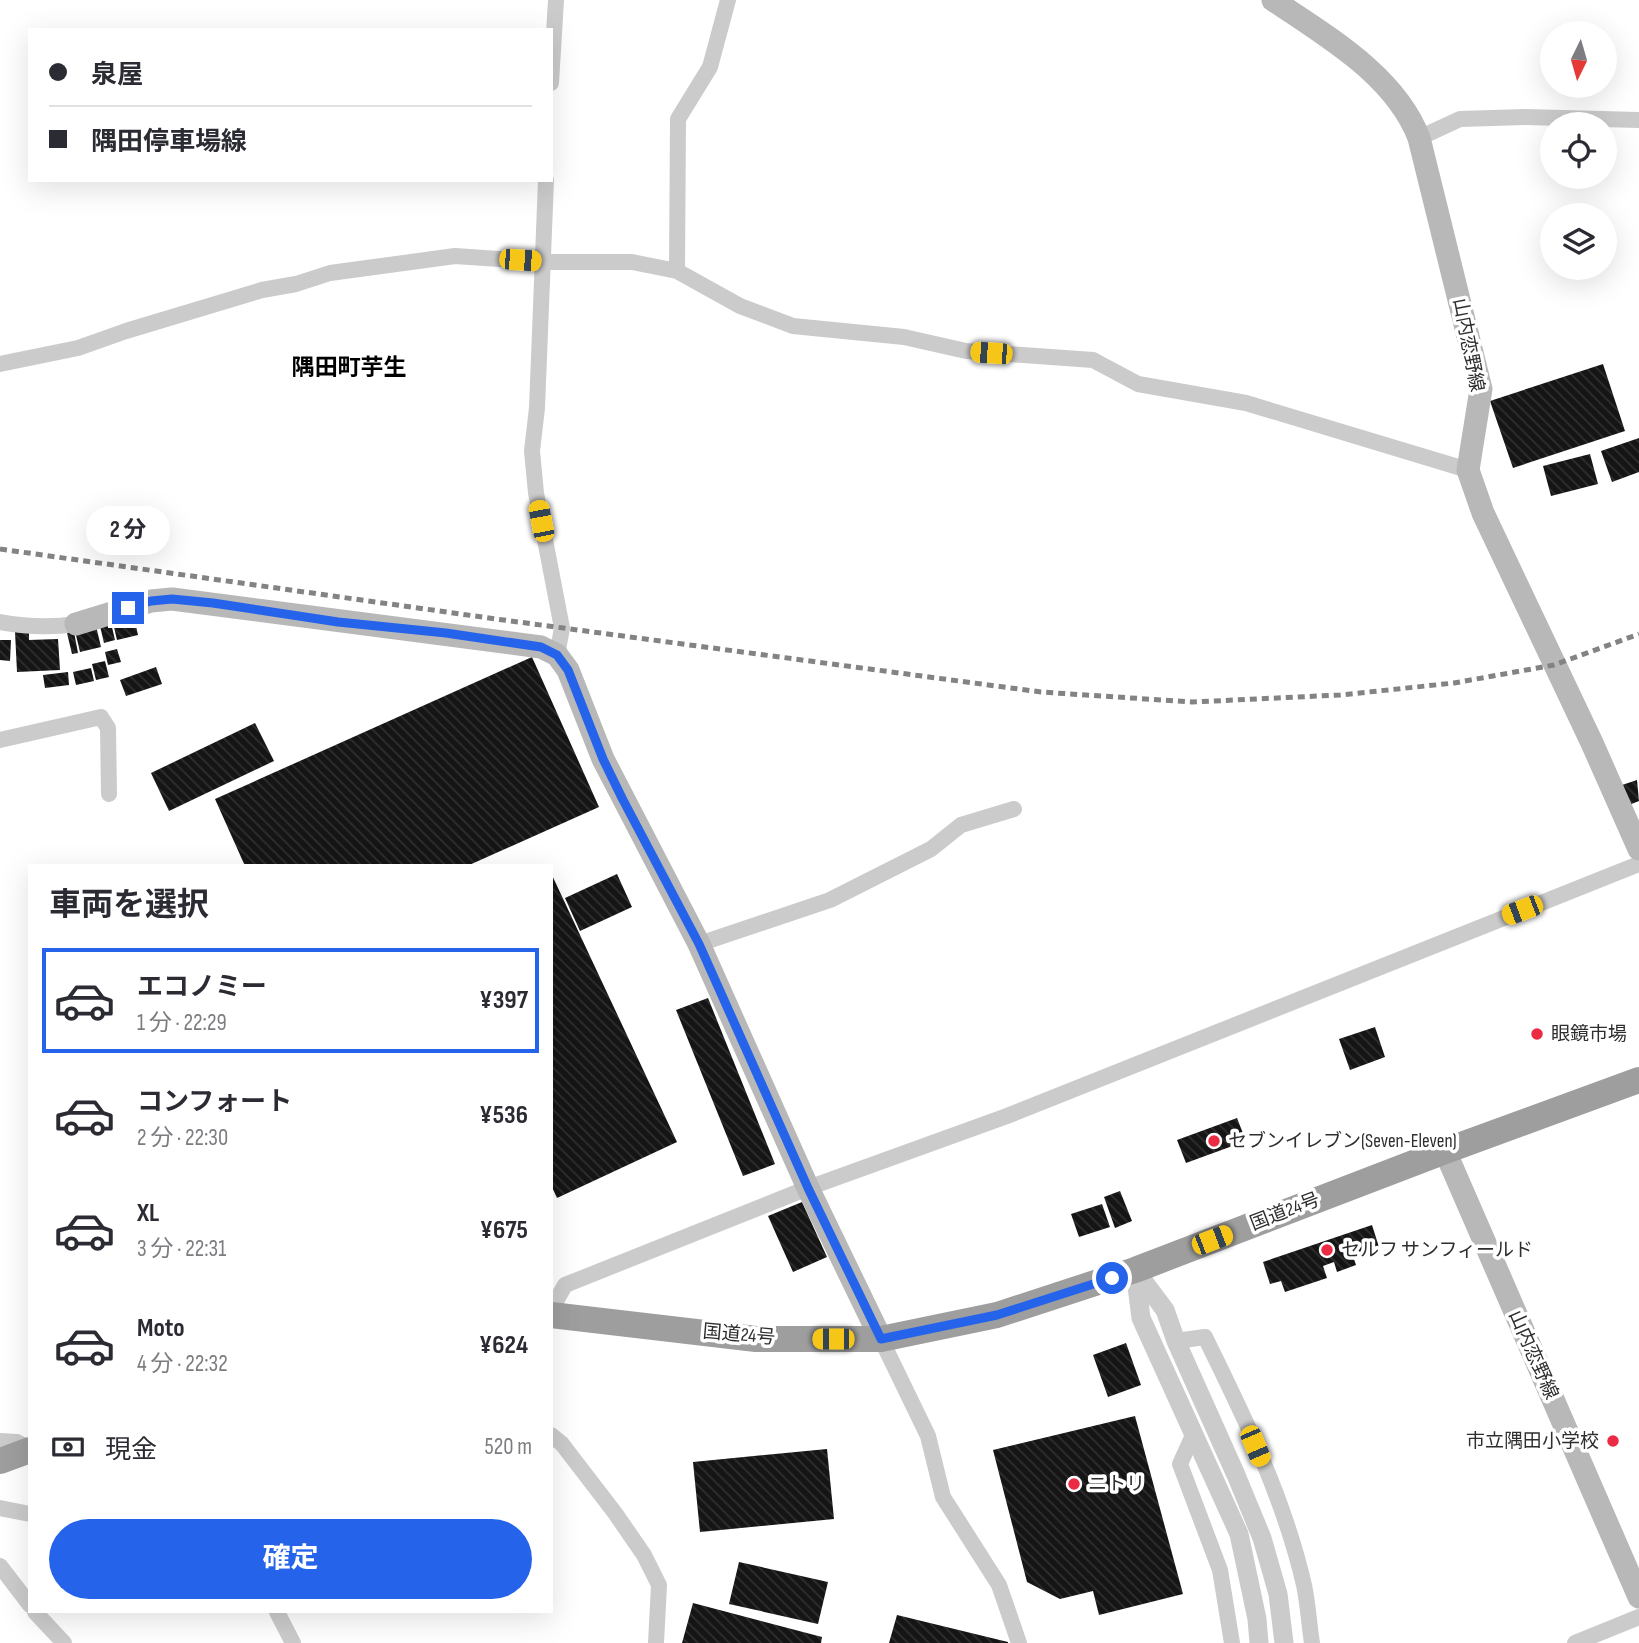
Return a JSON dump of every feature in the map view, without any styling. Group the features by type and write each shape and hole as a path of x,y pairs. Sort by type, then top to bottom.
{"highway":[{"name":"国道24号","path":"553,1313 757,1339 881,1339 997,1315 1135,1270 1639,1080"},
{"path":"0,1461 28,1451"}],"main road":[{"name":"山内恋野線","path":"1273,0 1365,67 1394,95 1413,122 1481,389 1468,470 1483,513 1639,849"},
{"path":"76,624 151,601 172,599 514,643 541,647 557,655 568,670 603,759 620,794 699,944 808,1188 881,1339"},
{"name":"山内恋野線","path":"1445,1151 1639,1597"}],"street":[{"path":"553,50 556,0"},
{"path":"677,271 678,119 710,67 728,0"},
{"path":"1419,138 1460,119 1525,117 1639,120"},
{"path":"546,182 537,408 532,452 536,493 562,628 557,655"},
{"path":"0,364 78,348 262,290 296,285 330,273 455,256 542,262 632,262 677,271 740,306 793,326 904,337 966,351 1093,360 1138,384 1246,403 1468,470"},
{"path":"0,622 29,628 76,624"},
{"path":"0,740 100,717 108,728 109,794"},
{"path":"699,944 830,900 931,849 961,825 1014,809"},
{"path":"553,1309 565,1285 808,1188 1020,1111 1639,864"},
{"path":"1135,1270 1165,1310 1262,1538 1278,1594 1284,1643"},
{"path":"1135,1270 1141,1318 1239,1534 1258,1619 1259,1643"},
{"path":"1176,1340 1205,1337 1236,1400 1284,1515 1304,1586 1312,1643"},
{"path":"881,1339 928,1436 943,1497 999,1585 1019,1643"},
{"path":"1194,1433 1180,1464 1220,1570 1232,1643"},
{"path":"553,1437 562,1444 615,1513 644,1555 659,1585 656,1643"},
{"path":"0,1441 17,1442 28,1449"},
{"path":"0,1508 28,1514"},
{"path":"0,1566 28,1602"},
{"path":"36,1613 64,1643"},
{"path":"278,1613 293,1643"},
{"path":"1575,1643 1639,1617"}],"building":[{"path":"1603,364 1625,431 1513,468 1490,401"},
{"path":"1639,438 1639,472 1612,482 1601,451"},
{"path":"1590,454 1598,484 1551,496 1543,466"},
{"path":"134,617 138,635 117,640 113,623"},
{"path":"111,623 115,640 104,643 100,626"},
{"path":"96,626 101,647 80,652 75,631"},
{"path":"29,631 29,640 58,639 60,670 17,672 15,632"},
{"path":"74,632 78,653 72,654 67,633"},
{"path":"0,640 11,640 10,661 0,660"},
{"path":"117,649 121,662 108,665 105,652"},
{"path":"532,657 599,807 471,864 244,864 215,799"},
{"path":"105,661 109,677 96,680 92,664"},
{"path":"156,667 162,684 126,696 120,680"},
{"path":"91,668 94,681 76,685 73,672"},
{"path":"68,672 69,685 45,688 43,675"},
{"path":"255,723 274,761 169,811 151,773"},
{"path":"1637,780 1639,801 1629,805 1622,785"},
{"path":"617,874 632,907 580,931 565,898"},
{"path":"553,877 677,1142 557,1198 553,1189"},
{"path":"708,998 775,1164 743,1176 676,1010"},
{"path":"1375,1027 1385,1057 1350,1070 1339,1039"},
{"path":"1237,1118 1246,1141 1186,1163 1177,1140"},
{"path":"1120,1191 1132,1221 1115,1228 1104,1197"},
{"path":"802,1202 827,1257 793,1272 768,1216"},
{"path":"1102,1204 1110,1227 1079,1237 1071,1214"},
{"path":"1372,1225 1379,1247 1353,1256 1356,1265 1337,1272 1334,1262 1323,1266 1327,1278 1285,1292 1281,1281 1270,1284 1263,1262"},
{"path":"1126,1343 1141,1385 1108,1397 1093,1355"},
{"path":"1135,1416 1183,1594 1099,1615 1093,1591 1060,1599 1027,1582 993,1450"},
{"path":"827,1449 834,1519 700,1532 693,1462"},
{"path":"739,1562 828,1582 818,1624 729,1604"},
{"path":"693,1603 822,1637 821,1643 682,1643"},
{"path":"897,1615 1008,1642 1008,1643 889,1643"}],"railway":[{"path":"0,549 1041,692 1192,702 1340,695 1454,683 1554,665 1639,634"}],"place":[{"name":"眼鏡市場","path":"1537,1034"},
{"name":"セブンイレブン(Seven-Eleven)","path":"1214,1141"},
{"name":"セルフ サンフィールド","path":"1327,1250"},
{"name":"市立隅田小学校","path":"1613,1441"},
{"name":"ニトリ","path":"1074,1484"}],"district":[{"name":"隅田町芋生","path":"349,368"}],"route":[{"path":"128,608 151,601 172,599 213,603 338,622 446,633 541,647 557,655 568,670 603,759 622,798 699,944 808,1188 881,1339 997,1315 1112,1278"}]}
